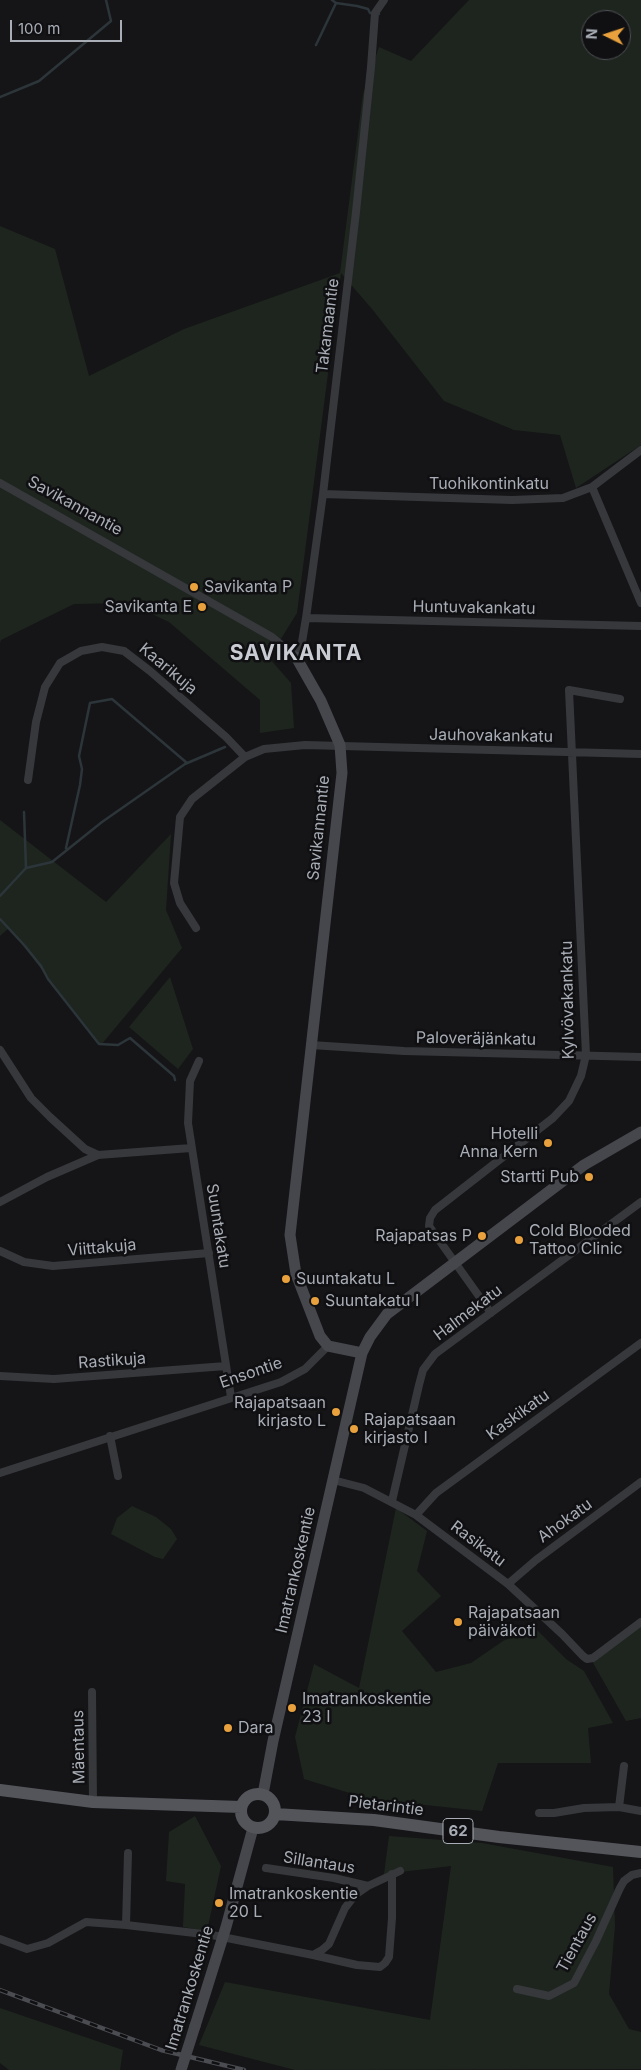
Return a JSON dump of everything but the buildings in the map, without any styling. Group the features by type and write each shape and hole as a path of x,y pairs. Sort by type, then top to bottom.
{"main road":[{"path":"0,1790 93,1802 241,1807"},
{"path":"263,1794 273,1802 275,1814 271,1823 267,1826 253,1828 244,1822 240,1812 241,1807 247,1798 263,1794"},
{"name":"Pietarintie","path":"275,1814 356,1818 500,1837 641,1852"}],"street":[{"name":"Takamaantie","path":"296,657 301,648 306,618 323,494 356,212 375,13 384,0"},
{"name":"Tuohikontinkatu","path":"323,494 512,500 563,498 592,487 641,450"},
{"name":"Savikannantie","path":"0,483 272,636 296,657 321,701 340,745 342,773 290,1235 296,1274 313,1321 320,1336 328,1346"},
{"path":"592,487 641,603"},
{"name":"Huntuvakankatu","path":"306,618 641,626"},
{"name":"Kaarikuja","path":"28,780 36,722 45,687 60,663 81,651 102,647 124,651 226,736 246,757"},
{"name":"Kylvövakankatu","path":"456,1262 429,1226 430,1218 435,1210 553,1118 569,1102 581,1076 586,1056 569,690 620,699"},
{"name":"Jauhovakankatu","path":"196,928 180,903 174,883 180,817 192,799 246,757 264,749 286,746 340,745 641,754"},
{"name":"Paloveräjänkatu","path":"310,1045 404,1051 641,1057"},
{"path":"0,1050 37,1104 85,1149 98,1155"},
{"name":"Suuntakatu","path":"199,1061 190,1081 188,1098 191,1148 232,1397"},
{"path":"328,1346 362,1353 370,1337 387,1314 584,1165 641,1132"},
{"path":"0,1202 47,1177 98,1155 191,1148"},
{"name":"Halmekatu","path":"392,1501 423,1370 435,1354 641,1202"},
{"name":"Viittakuja","path":"0,1252 24,1262 53,1266 209,1253"},
{"path":"456,1262 491,1312"},
{"name":"Kaskikatu","path":"416,1516 436,1493 641,1343"},
{"name":"Ensontie","path":"0,1472 293,1377 306,1370 328,1346"},
{"name":"Imatrankoskentie","path":"263,1794 273,1742 362,1353"},
{"name":"Rastikuja","path":"0,1376 54,1379 226,1366"},
{"path":"110,1436 118,1476"},
{"name":"Rasikatu","path":"333,1480 364,1488 392,1501 416,1516 508,1584 562,1634 582,1656 588,1659 593,1658 641,1622"},
{"name":"Ahokatu","path":"508,1584 536,1560 641,1482"},
{"name":"Mäentaus","path":"92,1692 93,1802"},
{"path":"619,1807 624,1766"},
{"path":"539,1813 554,1813 584,1808 619,1807 641,1811"},
{"name":"Imatrankoskentie","path":"181,2070 222,1938 253,1828"},
{"path":"126,1924 128,1853"},
{"name":"Sillantaus","path":"266,1868 334,1878 368,1886"},
{"name":"Sillantaus","path":"0,1939 27,1949 48,1943 86,1922 126,1924 222,1938 365,1966 380,1967 389,1957 396,1873 368,1886 355,1896 345,1908 329,1944 312,1955"},
{"name":"Tientaus","path":"516,1989 549,1996 574,1983 624,1881 641,1873"}],"shaded area":[{"path":"469,0 641,0 641,445 576,488 560,435 514,430 444,401 372,309 341,273 297,613 269,658 291,683 294,728 260,733 260,700 169,622 128,603 74,604 1,640 0,643 0,226 55,249 89,376 184,329 340,273 363,94 379,47 411,61"},
{"path":"0,820 106,902 171,834 166,910 182,948 101,1045 9,928 0,936"},
{"path":"170,977 193,1049 178,1069 129,1027"},
{"path":"132,1506 156,1517 171,1529 177,1539 163,1559 155,1557 111,1534 117,1518"},
{"path":"396,1508 427,1531 417,1571 441,1596 402,1631 436,1672 471,1663 503,1641 534,1627 566,1659 584,1671 613,1723 588,1728 591,1763 498,1763 482,1811 369,1799 304,1779 295,1737 314,1664 359,1688"},
{"path":"641,1626 641,1718 626,1721 592,1661"},
{"path":"195,1816 221,1866 207,1931 183,1927 185,1884 166,1881 169,1832"},
{"path":"389,1836 482,1843 613,1867 615,1926 609,1994 629,2029 641,2032 641,2069 295,2070 199,2045 225,1982 430,2020 451,1866 384,1874"},
{"path":"0,2008 123,2050 120,2070 9,2070 0,2063"}],"waterway":[{"path":"0,97 39,81 111,21 106,0"},
{"path":"332,0 336,3 357,6 368,9 370,13 379,14"},
{"path":"316,45 336,3"},
{"path":"66,848 80,785 82,769 79,756 90,703 112,699 187,763"},
{"path":"0,896 26,868 52,862 102,822 185,764 225,747"},
{"path":"24,812 26,868"},
{"path":"0,919 41,966 48,979 99,1044 118,1045 130,1038 174,1076 175,1080"}],"railway":[{"path":"0,1990 161,2050 244,2070"}],"place":[{"name":"Savikanta P","path":"194,587"},
{"name":"Savikanta E","path":"202,607"},
{"name":"Hotelli Anna Kern","path":"548,1143"},
{"name":"Startti Pub","path":"589,1177"},
{"name":"Rajapatsas P","path":"482,1236"},
{"name":"Cold Blooded Tattoo Clinic","path":"519,1240"},
{"name":"Suuntakatu L","path":"286,1279"},
{"name":"Suuntakatu I","path":"315,1301"},
{"name":"Rajapatsaan kirjasto L","path":"336,1412"},
{"name":"Rajapatsaan kirjasto I","path":"354,1429"},
{"name":"Rajapatsaan päiväkoti","path":"458,1622"},
{"name":"Imatrankoskentie 23 I","path":"292,1708"},
{"name":"Dara","path":"228,1728"},
{"name":"Imatrankoskentie 20 L","path":"219,1903"}],"district":[{"name":"SAVIKANTA","path":"296,654"}]}
